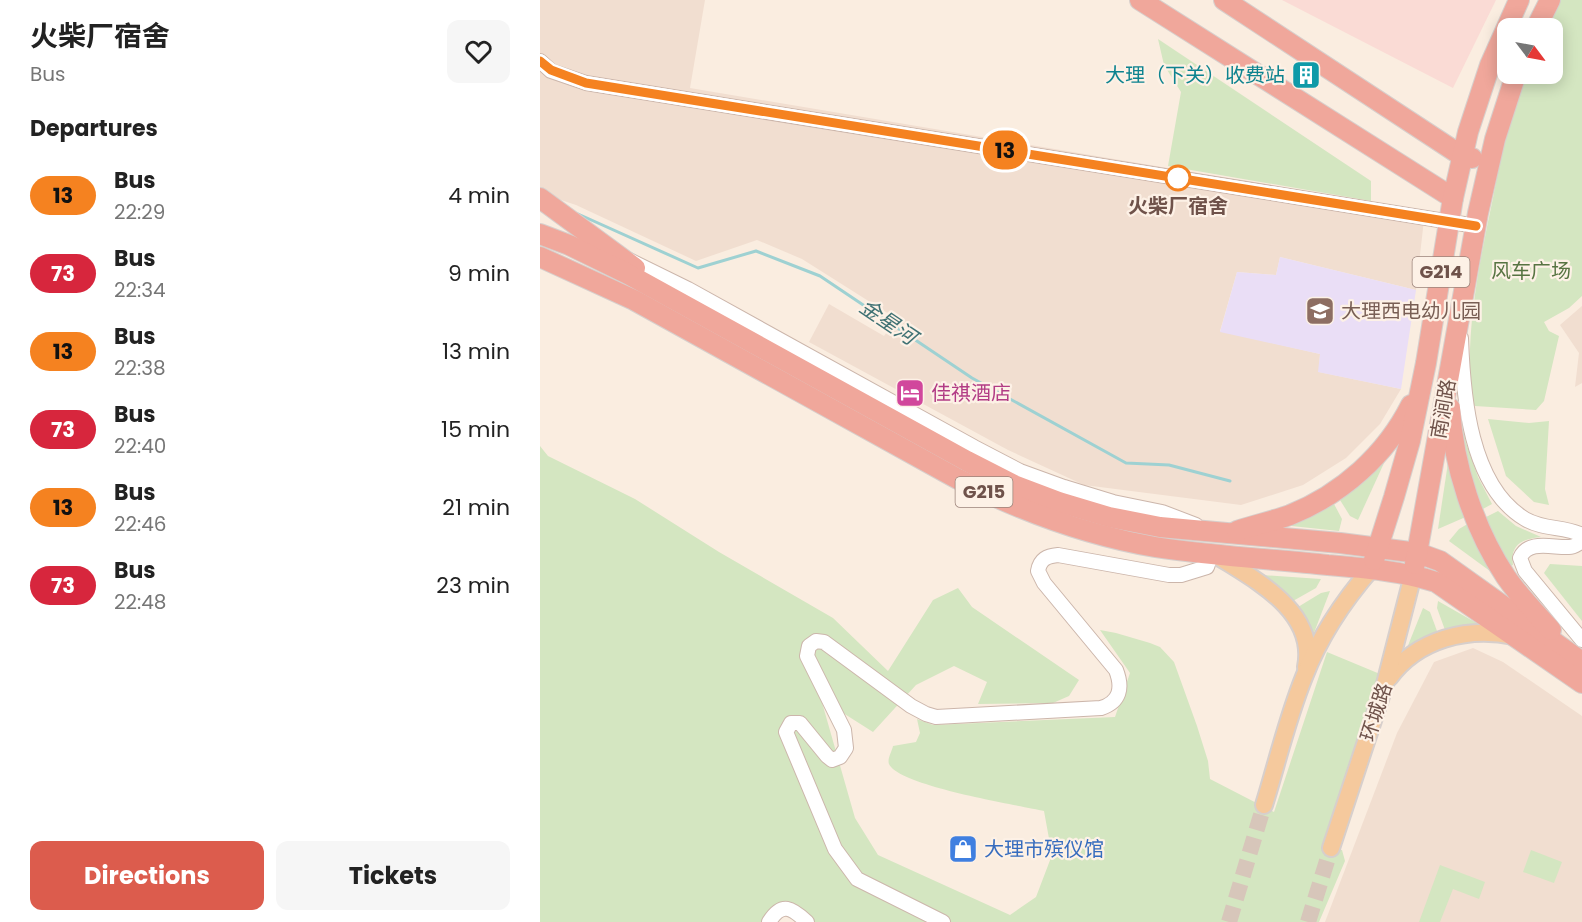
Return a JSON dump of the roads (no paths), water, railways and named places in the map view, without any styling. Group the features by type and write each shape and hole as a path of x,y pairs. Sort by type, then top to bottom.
{"highway":[{"path":"1140,0 1154,5 1290,95 1454,198"},
{"name":"南涧路","path":"1372,568 1376,548 1395,497 1410,441 1424,375 1462,156 1476,103 1490,65 1520,0"},
{"path":"1541,18 1550,0"},
{"path":"1226,1 1462,156 1489,163"},
{"name":"南涧路","path":"1413,575 1476,226 1489,163 1513,84"},
{"name":"G215","path":"540,198 680,303 1014,485 1109,517 1160,527 1376,548"},
{"path":"540,234 598,260 680,303 671,321"},
{"name":"G215","path":"540,257 634,300 958,479 1006,503 1052,521 1104,537 1156,547 1372,568"},
{"path":"1451,364 1450,407 1454,439 1464,482 1481,530 1498,565 1512,586 1580,653"},
{"path":"1221,534 1274,520 1301,510 1331,494 1354,477 1383,449 1399,427 1424,375"},
{"path":"1376,548 1418,553 1440,561 1580,653"},
{"path":"1372,568 1413,575 1436,582 1582,683"}],"main road":[{"path":"1212,553 1263,585 1290,610 1300,628 1308,651 1304,677 1264,806"},
{"path":"1304,677 1342,607 1354,588 1372,568"},
{"name":"环城路","path":"1331,848 1385,684 1413,575"},
{"path":"1385,684 1393,673 1412,656 1444,639 1476,632 1517,637"}],"street":[{"path":"540,61 551,70 586,83 1476,226"},
{"path":"617,254 688,289 1020,471 1064,488 1113,502 1162,512 1221,534"},
{"path":"1461,313 1463,367 1470,417 1478,452 1491,483 1505,503 1528,520 1548,528 1573,531 1582,535"},
{"path":"1580,653 1525,571 1521,558 1523,552 1533,546 1572,547 1582,541"},
{"path":"943,922 857,879 835,849 786,732 791,723 800,723 826,756 832,760 840,757 846,748 844,730 807,656 809,646 816,641 824,642 912,706 936,717 1101,708 1111,704 1118,695 1121,687 1116,670 1044,583 1038,571 1041,562 1058,555 1169,575 1181,575 1207,567 1212,553"},
{"path":"769,922 777,911 784,908 792,910 807,922"}],"waterway":[{"name":"金星河","path":"578,214 698,268 756,251 820,276 972,378 1126,463 1169,465 1230,481"}],"tunnel":[{"path":"1229,922 1264,805"},
{"path":"1308,922 1331,848"}],"place":[{"name":"大理（下关）收费站","path":"1306,75"},
{"name":"火柴厂宿舍","path":"1178,178"},
{"name":"大理西电幼儿园","path":"1320,311"},
{"name":"佳祺酒店","path":"910,393"},
{"name":"大理市殡仪馆","path":"963,849"}],"park label":[{"name":"风车广场","path":"1531,271"}]}
